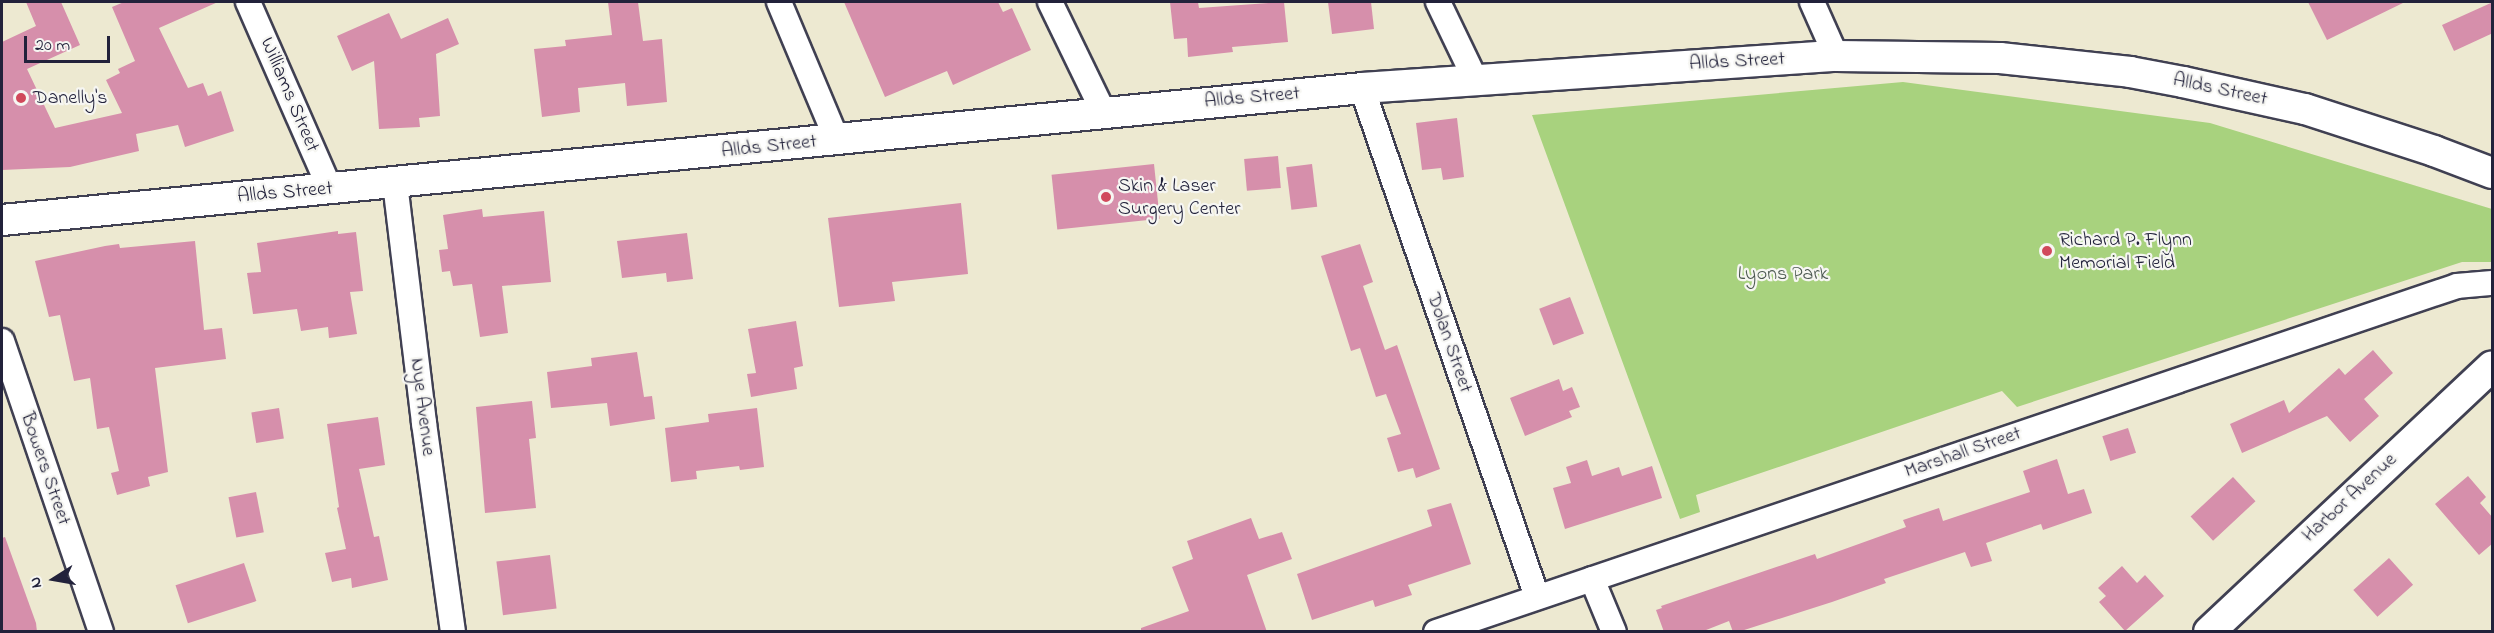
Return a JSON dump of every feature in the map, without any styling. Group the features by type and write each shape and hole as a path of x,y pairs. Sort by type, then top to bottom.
{"street":[{"name":"Williams Street","path":"248,2 330,189"},
{"path":"779,2 837,140"},
{"path":"1050,2 1104,113"},
{"path":"1438,2 1475,79"},
{"path":"1812,2 1836,56"},
{"name":"Allds Street","path":"2,220 1362,88 1836,56 2000,58 2098,68 2183,82 2305,109 2434,151 2493,173"},
{"name":"Dolan Street","path":"1362,88 1537,597"},
{"name":"Nye Avenue","path":"395,183 424,423 453,632"},
{"name":"Marshall Street","path":"1436,632 2457,286 2493,283"},
{"name":"Bowers Street","path":"2,341 101,632"},
{"name":"Harbor Avenue","path":"2209,632 2493,366"},
{"path":"1592,579 1614,632"}],"green space":[{"name":"Lyons Park","path":"1903,82 2210,123 2492,209 2492,262 2462,262 2017,407 2002,391 1696,495 1700,512 1680,519 1532,115"}],"building":[{"path":"26,2 61,2 80,45 27,69 55,128 122,113 106,80 120,73 118,69 135,61 112,7 124,2 218,2 159,28 188,88 203,83 208,96 221,91 234,131 185,147 178,125 136,134 139,151 70,167 2,170 2,42 36,26"},
{"path":"608,2 638,2 643,41 662,39 667,102 627,106 625,83 578,88 580,112 542,117 534,49 566,46 565,40 612,35"},
{"path":"844,2 998,2 1003,12 1012,8 1031,50 953,85 947,71 885,97"},
{"path":"1170,2 1198,2 1199,8 1284,2 1288,42 1232,47 1233,52 1188,57 1187,38 1174,39"},
{"path":"1328,2 1371,2 1374,29 1332,34"},
{"path":"2308,2 2405,2 2327,40"},
{"path":"2493,2 2493,33 2454,51 2442,25"},
{"path":"389,13 401,39 448,18 459,44 436,54 440,116 419,118 420,127 379,129 374,61 352,71 337,36"},
{"path":"1457,118 1464,177 1443,180 1441,168 1422,170 1416,123"},
{"path":"1278,156 1281,188 1247,191 1244,159"},
{"name":"Skin & Laser Surgery Center","path":"1154,164 1160,219 1057,229 1052,175"},
{"path":"1312,164 1317,207 1291,210 1286,167"},
{"path":"961,203 968,274 892,282 895,301 839,307 828,218"},
{"path":"482,209 483,217 544,211 551,282 502,286 508,333 480,337 472,284 453,286 450,271 442,272 439,250 448,249 443,215"},
{"path":"338,231 338,234 356,232 363,291 350,292 357,334 329,338 328,327 301,331 297,309 253,314 247,273 261,272 257,243"},
{"path":"687,233 693,279 667,282 666,273 622,278 617,241"},
{"path":"195,241 204,330 222,328 226,359 155,368 168,472 148,477 150,486 117,495 111,473 119,471 109,427 97,429 90,378 74,381 60,315 49,317 35,261 119,244 120,248"},
{"path":"1360,244 1373,282 1363,286 1385,350 1397,345 1440,469 1416,478 1413,468 1398,472 1387,438 1401,434 1386,394 1376,397 1360,348 1351,351 1321,256"},
{"path":"1570,297 1584,333 1553,345 1539,309"},
{"path":"796,321 803,366 794,368 797,389 751,397 747,374 756,373 748,329"},
{"path":"2373,350 2393,373 2364,399 2379,416 2350,442 2327,416 2242,453 2230,424 2284,400 2289,413 2339,368 2345,375"},
{"path":"637,352 644,397 652,396 655,419 610,426 607,403 551,408 547,372 592,366 591,358"},
{"path":"1559,379 1563,391 1572,387 1580,407 1569,411 1572,417 1525,436 1510,398"},
{"path":"532,401 536,438 529,439 536,508 485,513 476,407"},
{"path":"279,408 284,439 256,443 251,412"},
{"path":"757,408 764,467 740,470 739,466 696,471 697,479 671,482 665,428 709,422 708,414"},
{"path":"378,417 385,465 359,469 374,537 379,536 388,580 352,588 351,578 332,582 325,553 346,549 337,508 339,507 327,424"},
{"path":"2128,428 2136,453 2110,461 2102,436"},
{"path":"2057,459 2068,494 2084,489 2092,513 2043,530 2041,524 1986,543 1992,561 1971,567 1965,552 1884,579 1886,583 1738,632 1733,632 1729,621 1701,632 1664,632 1656,610 1662,608 1661,606 1815,554 1817,559 1906,527 1903,520 1939,508 1943,521 2030,492 2023,471"},
{"path":"1587,460 1592,476 1619,467 1622,476 1652,466 1662,498 1565,529 1553,488 1571,483 1566,467"},
{"path":"2468,476 2486,497 2480,503 2493,518 2493,543 2479,555 2435,504"},
{"path":"2233,477 2256,501 2213,541 2191,517"},
{"path":"256,492 264,532 236,538 229,497"},
{"path":"1451,503 1471,564 1408,585 1412,595 1375,607 1373,600 1312,620 1297,574 1432,526 1427,510"},
{"path":"1251,518 1259,539 1282,532 1292,559 1247,575 1267,632 1141,632 1141,628 1189,611 1172,567 1193,559 1187,541"},
{"path":"5,537 36,623 37,632 2,632 2,538"},
{"path":"550,555 557,609 503,615 496,562"},
{"path":"2389,558 2413,585 2377,617 2353,590"},
{"path":"244,563 256,601 188,623 176,585"},
{"path":"2122,566 2137,583 2145,575 2164,596 2125,631 2099,602 2106,596 2098,588"}],"place":[{"name":"Danelly's","path":"21,98"},
{"name":"Skin & Laser Surgery Center","path":"1106,197"},
{"name":"Richard P. Flynn Memorial Field","path":"2047,251"}]}
